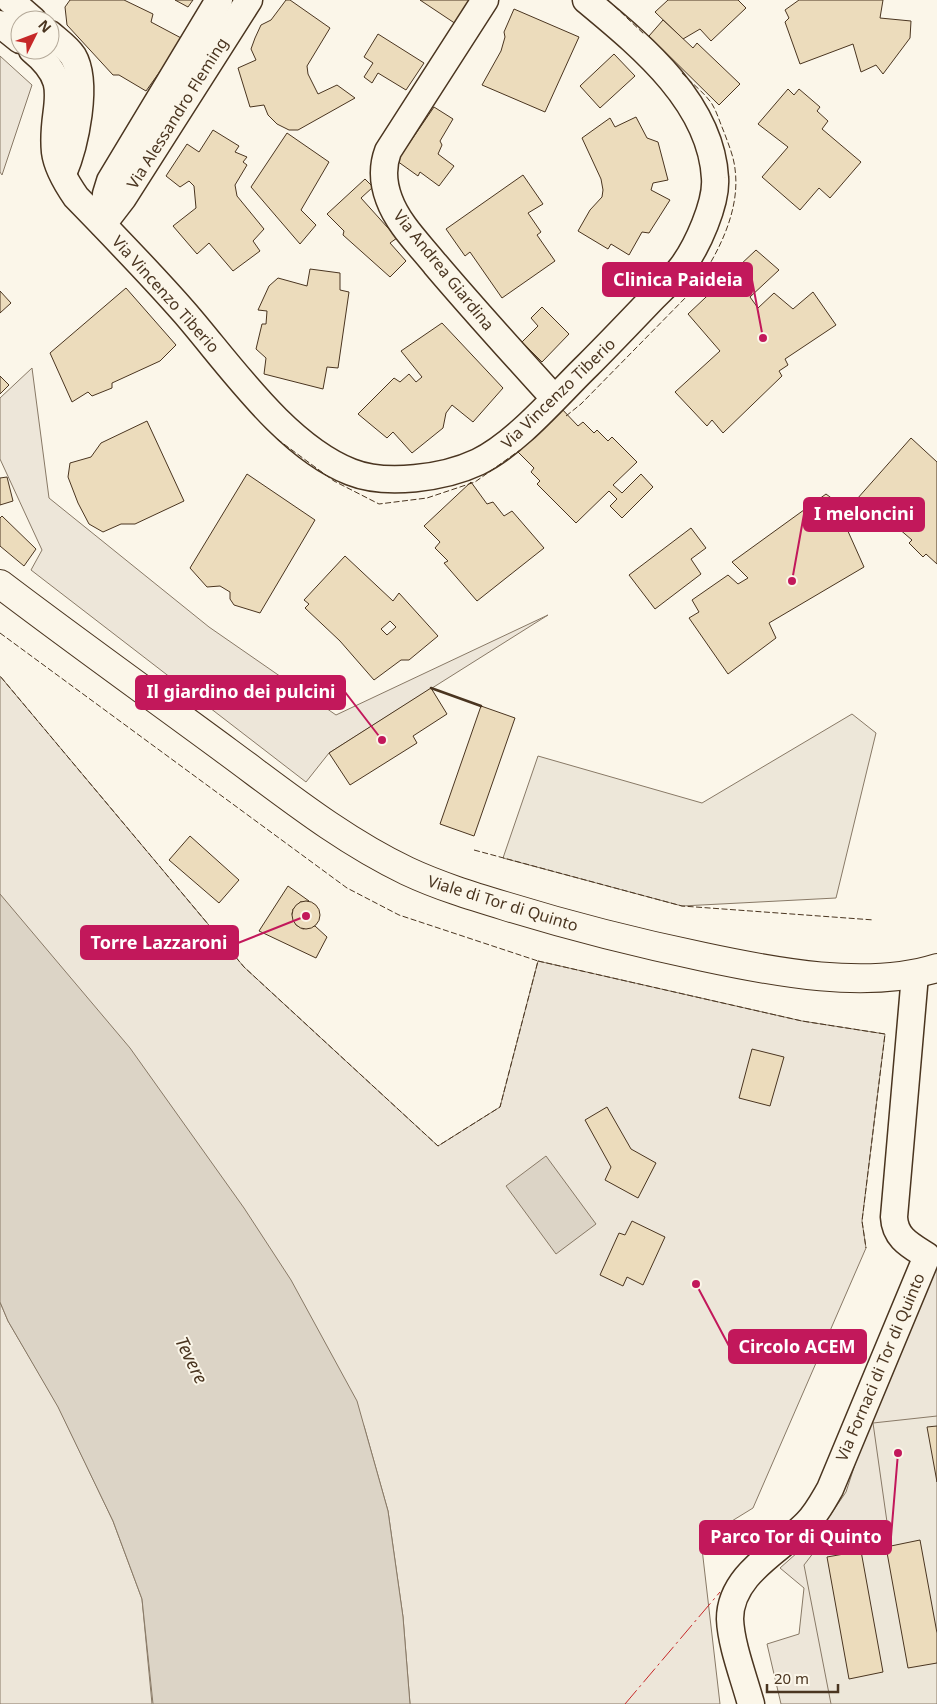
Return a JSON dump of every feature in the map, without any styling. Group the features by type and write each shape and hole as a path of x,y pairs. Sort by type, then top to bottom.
{"main road":[{"name":"Viale di Tor di Quinto","path":"0,584 347,837 380,857 423,878 457,891 531,914 673,950 732,962 807,974 846,977 930,975"}],"street":[{"name":"Via Alessandro Fleming","path":"103,224 106,194 110,181 219,0"},
{"name":"Via Alessandro Fleming","path":"103,224 123,198 249,0"},
{"name":"Via Andrea Giardina","path":"485,0 388,151 384,168 384,184 389,200 407,229 474,310 554,398"},
{"name":"Via Vincenzo Tiberio","path":"103,224 276,419 317,453 353,473 373,477 424,477 466,467 490,455 509,442 678,272 692,251 712,202 715,188 713,162 709,144 690,105 648,57 586,0"},
{"path":"60,44 72,56 79,78 79,100 72,148 63,174"},
{"path":"44,60 48,63 58,83 55,139 56,154 63,174 76,197 103,224"},
{"name":"Via Fornaci di Tor di Quinto","path":"751,1704 730,1619 739,1588 751,1572 796,1534 818,1511 830,1488 927,1256 900,1237 896,1231 894,1217 930,975"}],"shaded area":[{"path":"0,56 32,85 2,175 0,172"},
{"path":"32,368 49,498 209,627 336,715 548,615 329,753 306,782 31,570 42,550 0,459 0,398"},
{"path":"0,676 244,967 438,1146 500,1107 538,961 802,1021 885,1034 862,1221 866,1248 753,1508 701,1540 720,1704 410,1704 403,1617 388,1511 364,1426 0,897"},
{"path":"852,714 876,733 836,898 682,906 503,858 538,756 702,803"},
{"path":"937,1260 937,1704 781,1704 767,1644 799,1634 804,1588 780,1568 816,1536 846,1492 871,1415"},
{"path":"0,1302 8,1321 58,1406 113,1521 142,1599 152,1704 0,1704"},
{"path":"937,1416 937,1704 831,1704 804,1565 824,1539 848,1529 887,1522 873,1423"}],"water":[{"name":"Tevere","path":"0,894 130,1048 244,1208 291,1280 357,1401 388,1511 403,1617 410,1704 153,1704 142,1599 113,1521 58,1407 8,1321 0,1302"},
{"path":"546,1156 596,1224 556,1254 506,1186"}],"building":[{"path":"70,0 124,0 153,14 151,22 183,39 146,91 119,75 113,75 67,25 65,7"},
{"path":"175,0 193,0 188,7"},
{"path":"286,0 290,0 330,28 307,66 308,74 318,94 337,85 355,98 298,130 289,130 277,124 268,115 264,105 250,107 238,68 256,60 251,49 261,25 271,20"},
{"path":"420,0 472,0 456,24"},
{"path":"668,0 738,0 746,8 711,41 700,29 683,39 655,12"},
{"path":"799,0 883,0 880,18 911,21 910,38 883,74 876,65 861,72 853,44 800,64 785,22 789,18 785,10"},
{"path":"514,9 579,37 545,112 482,85 501,51 505,37 504,32"},
{"path":"663,20 693,48 697,43 740,84 719,105 649,36"},
{"path":"378,34 424,63 406,90 378,73 372,83 364,77 373,63 364,57"},
{"path":"614,54 635,76 600,108 580,86"},
{"path":"788,89 794,95 799,89 820,107 817,111 828,121 822,129 861,162 830,198 819,188 800,210 762,177 788,147 758,124"},
{"path":"434,107 453,119 440,141 442,145 438,154 454,166 439,186 420,172 418,176 397,161"},
{"path":"636,117 647,138 658,142 668,180 653,183 651,190 670,200 649,233 642,232 629,255 611,244 608,249 578,231 590,210 602,197 603,190 601,179 582,138 610,118 615,127"},
{"path":"213,130 239,146 235,152 247,157 243,162 247,165 235,185 237,196 264,229 253,241 260,251 233,271 209,243 197,254 173,226 196,208 194,186 189,181 180,187 166,176 187,144 199,152"},
{"path":"287,133 329,162 301,210 316,225 300,244 251,187"},
{"path":"523,175 543,204 528,213 541,232 537,235 555,261 502,298 470,252 465,256 446,229"},
{"path":"365,179 373,187 361,198 397,238 390,243 406,261 390,277 343,235 344,231 327,214"},
{"path":"756,250 779,270 750,297 758,308 774,293 793,309 813,292 836,325 785,359 788,365 779,371 782,376 723,433 712,420 707,426 675,392 720,351 688,314"},
{"path":"310,269 340,273 340,290 349,292 338,368 327,367 323,389 264,374 266,358 256,349 262,324 266,324 267,311 258,310 269,286 278,278 307,286"},
{"path":"126,288 176,345 160,361 112,383 112,388 92,396 88,392 72,402 50,353"},
{"path":"0,291 11,303 0,313"},
{"path":"542,307 569,334 542,362 522,342 538,326 531,318"},
{"path":"442,323 503,388 473,422 452,405 446,413 443,428 412,453 393,432 387,438 358,414 394,378 400,382 409,374 416,382 422,377 401,351"},
{"path":"0,376 9,385 0,394"},
{"path":"560,407 578,426 583,422 594,433 597,430 608,441 612,437 637,462 613,485 622,493 641,474 653,487 622,518 610,506 617,499 609,491 576,523 537,484 540,481 531,472 534,468 516,450"},
{"path":"147,421 184,501 135,524 121,524 103,532 89,524 78,503 68,477 70,463 91,457 101,443"},
{"path":"911,438 937,462 937,564 926,554 923,557 909,543 912,540 891,522 887,526 857,499"},
{"path":"247,474 315,520 260,613 234,605 230,599 230,592 220,586 207,587 190,568"},
{"path":"7,477 13,501 0,505 0,478"},
{"path":"471,482 487,504 493,502 504,516 512,511 544,548 477,601 444,563 448,561 435,548 440,542 424,526"},
{"path":"826,494 834,500 864,567 769,623 776,638 728,674 689,618 699,612 692,600 728,575 738,584 748,578 732,562"},
{"path":"2,516 36,549 24,566 0,546 0,518"},
{"path":"691,528 706,548 691,559 701,574 655,609 629,575"},
{"path":"345,556 393,601 399,593 438,636 409,660 401,660 374,680 340,641 305,608 309,604 304,600","holes":["390,621 396,627 387,635 381,629"]},
{"path":"431,688 447,714 413,736 417,743 350,785 329,753"},
{"path":"481,706 515,718 474,836 440,824"},
{"path":"190,836 239,880 219,903 169,860"},
{"path":"288,886 309,901 300,902 293,909 292,914 296,925 303,929 315,926 327,937 316,958 259,931"},
{"path":"306,901 316,905 320,915 316,925 306,929 296,925 292,915 296,905"},
{"path":"752,1049 784,1057 770,1106 739,1098"},
{"path":"607,1107 631,1149 656,1163 638,1198 605,1180 611,1167 585,1120"},
{"path":"632,1221 665,1237 643,1285 627,1277 623,1286 600,1275 619,1233 625,1235"},
{"path":"937,1426 937,1482 927,1427"},
{"path":"920,1540 937,1633 937,1663 908,1668 886,1547"},
{"path":"861,1551 883,1672 849,1679 827,1557"}],"fence":[{"path":"608,0 645,35"},
{"path":"566,416 581,404 692,291 710,264 725,234 734,202 736,185 731,150 712,104 680,71"},
{"path":"277,439 334,481 379,504 427,498 475,482 520,450"},
{"path":"0,633 347,888 399,915 538,961 500,1107 438,1146 244,967 0,676"},
{"path":"474,850 682,906 874,920"},
{"path":"538,961 802,1021 885,1034 862,1221 866,1248"}],"wall":[{"path":"431,688 481,706"}],"power":[{"path":"625,1704 720,1592"}],"place":[{"name":"Clinica Paideia","path":"763,338"},
{"name":"I meloncini","path":"792,581"},
{"name":"Il giardino dei pulcini","path":"382,740"},
{"name":"Torre Lazzaroni","path":"306,916"},
{"name":"Circolo ACEM","path":"696,1284"},
{"name":"Parco Tor di Quinto","path":"898,1453"}]}
